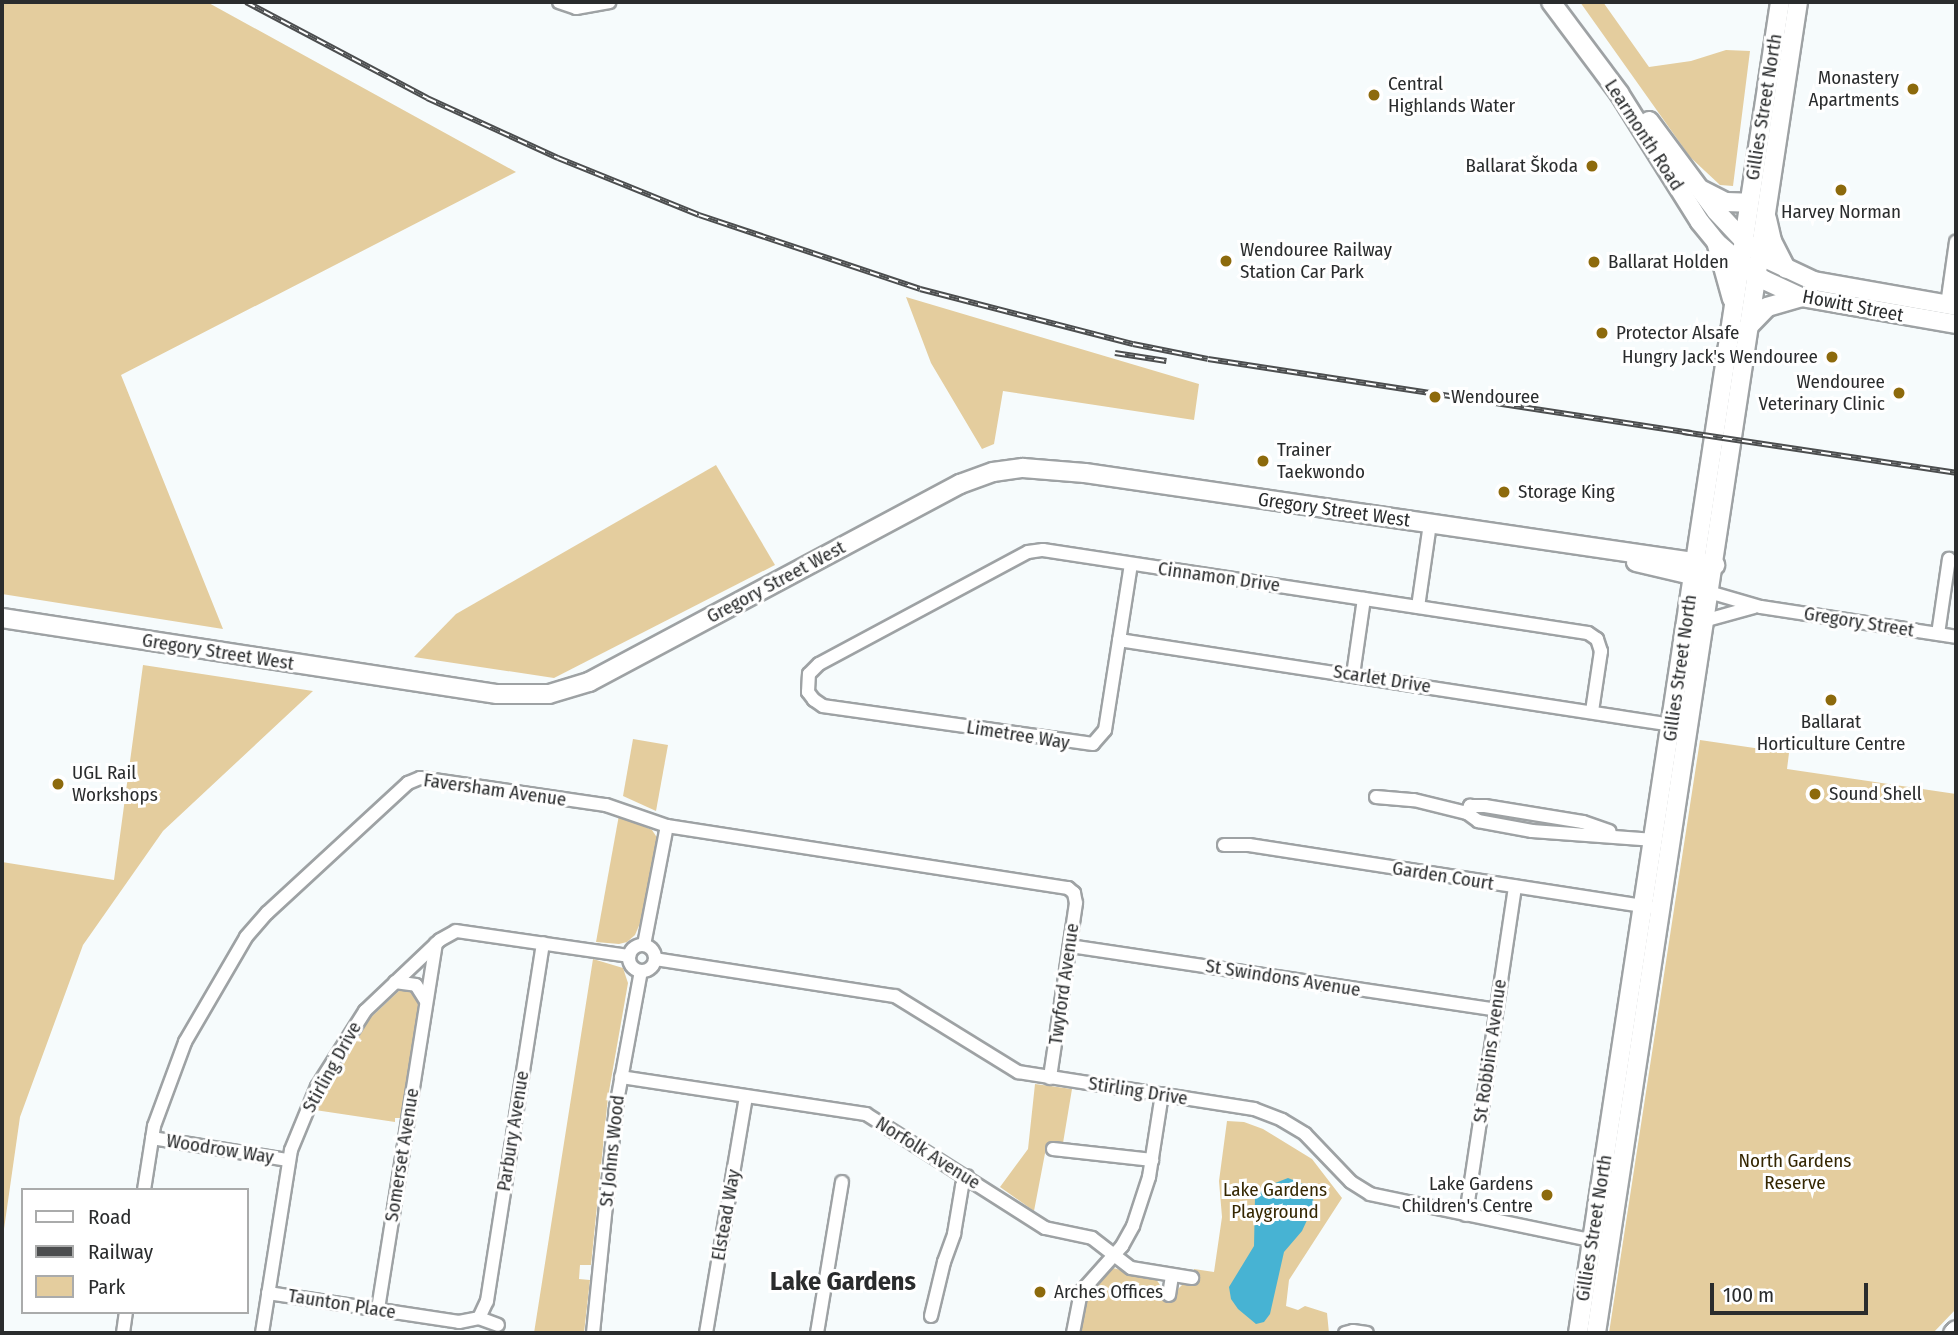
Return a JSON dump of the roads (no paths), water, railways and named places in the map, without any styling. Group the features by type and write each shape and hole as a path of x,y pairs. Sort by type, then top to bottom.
{"main road":[{"name":"Learmonth Road","path":"1551,2 1620,94 1685,200 1716,242 1748,269"},
{"name":"Learmonth Road","path":"1563,2 1699,189 1751,247"},
{"name":"Gillies Street North","path":"1578,1333 1601,1242 1653,907 1713,579 1747,328 1748,269 1780,2"},
{"name":"Gillies Street North","path":"1757,206 1798,2"},
{"path":"1699,189 1714,193 1727,202 1757,206 1786,269"},
{"path":"1716,242 1735,307"},
{"name":"Howitt Street","path":"1751,247 1786,269 1814,281 1951,314"},
{"name":"Gillies Street North","path":"1653,907 1655,840 1693,575 1735,307 1748,269"},
{"name":"Howitt Street","path":"1748,269 1801,297 1951,314"},
{"path":"1747,328 1767,307 1801,297"},
{"name":"Gregory Street West","path":"2,618 496,694 527,696 561,692 589,682 919,504 960,484 1002,470 1054,469 1550,542 1713,579"},
{"name":"Gillies Street North","path":"1596,1333 1601,1242"}],"street":[{"path":"559,2 583,8 609,2"},
{"path":"1951,314 1956,242"},
{"path":"1418,607 1430,524"},
{"name":"Cinnamon Drive","path":"807,688 809,674 819,664 1028,552 1043,550 1592,635 1601,651 1592,711"},
{"path":"1938,634 1949,559"},
{"name":"Limetree Way","path":"807,688 814,700 823,706 1088,745 1098,741 1105,732 1131,564"},
{"name":"Gregory Street","path":"1713,579 1761,607"},
{"path":"1353,675 1364,599"},
{"name":"Gregory Street","path":"1706,620 1738,609 1761,607 1956,637"},
{"name":"Scarlet Drive","path":"1119,640 1672,725"},
{"path":"1644,719 1660,716 1675,705"},
{"name":"Faversham Avenue","path":"144,1188 152,1138 185,1042 246,937 267,913 411,782 429,779 606,805 667,826 1059,886 1073,891"},
{"path":"1376,797 1400,797 1467,813 1472,819 1483,822 1532,831 1655,840"},
{"path":"1467,813 1471,806 1485,806 1536,813 1583,822 1633,837"},
{"path":"1483,822 1485,806"},
{"path":"1532,831 1536,813"},
{"path":"645,945 667,826"},
{"name":"Garden Court","path":"1224,845 1249,845 1653,907"},
{"name":"St Robbins Avenue","path":"1466,1215 1515,887"},
{"name":"Twyford Avenue","path":"1051,1078 1077,901 1073,891"},
{"name":"Stirling Drive","path":"262,1333 288,1160 308,1105 358,1018 436,944 458,931 629,956"},
{"name":"Parbury Avenue","path":"479,1318 487,1301 542,943"},
{"name":"Somerset Avenue","path":"378,1309 436,944"},
{"path":"645,945 651,949 655,959 649,969 640,971 631,964 629,956 633,949 645,945"},
{"name":"St Swindons Avenue","path":"1070,946 1496,1010"},
{"name":"Stirling Drive","path":"655,959 895,996 1007,1067 1051,1078 1245,1107 1272,1116 1311,1139 1351,1182 1380,1198 1601,1242"},
{"name":"St Johns Wood","path":"593,1333 621,1077 640,971"},
{"path":"395,982 416,985 426,1002"},
{"name":"Norfolk Avenue","path":"621,1077 866,1114 967,1176 1041,1226 1092,1238 1131,1268 1192,1278"},
{"path":"1073,1333 1082,1292 1115,1256 1133,1226 1152,1160 1162,1094"},
{"name":"Elstead Way","path":"706,1333 747,1096"},
{"name":"Woodrow Way","path":"152,1138 288,1160"},
{"path":"1053,1149 1152,1160"},
{"path":"931,1317 944,1262 954,1234 962,1186 967,1176"},
{"path":"817,1333 842,1182"},
{"path":"1169,1295 1172,1275"},
{"name":"Taunton Place","path":"268,1293 463,1322 479,1318 498,1325"},
{"path":"123,1333 126,1314"},
{"path":"1345,1333 1367,1333"}],"water":[{"path":"1288,1178 1311,1187 1314,1205 1302,1231 1284,1252 1270,1314 1264,1322 1256,1324 1238,1309 1231,1299 1229,1287 1254,1246 1255,1197 1265,1187"}],"railway":[{"path":"246,2 427,98 558,158 699,215 920,289 1133,344 1208,359 1691,433"},
{"path":"1115,353 1166,361"},
{"path":"1683,432 1956,473"}],"place":[{"name":"Monastery Apartments","path":"1913,89"},
{"name":"Central Highlands Water","path":"1374,95"},
{"name":"Ballarat Škoda","path":"1592,166"},
{"name":"Harvey Norman","path":"1841,190"},
{"name":"Wendouree Railway Station Car Park","path":"1226,261"},
{"name":"Ballarat Holden","path":"1594,262"},
{"name":"Protector Alsafe","path":"1602,333"},
{"name":"Hungry Jack's Wendouree","path":"1832,357"},
{"name":"Wendouree Veterinary Clinic","path":"1899,393"},
{"name":"Wendouree","path":"1435,397"},
{"name":"Trainer Taekwondo","path":"1263,461"},
{"name":"Storage King","path":"1504,492"},
{"name":"Ballarat Horticulture Centre","path":"1831,700"},
{"name":"UGL Rail Workshops","path":"58,784"},
{"name":"Sound Shell","path":"1815,794"},
{"name":"Lake Gardens Children's Centre","path":"1547,1195"},
{"name":"Arches Offices","path":"1040,1292"}],"district":[{"name":"Lake Gardens","path":"843,1282"}],"park label":[{"name":"North Gardens Reserve","path":"1795,1172"},
{"name":"Lake Gardens Playground","path":"1275,1201"}]}
